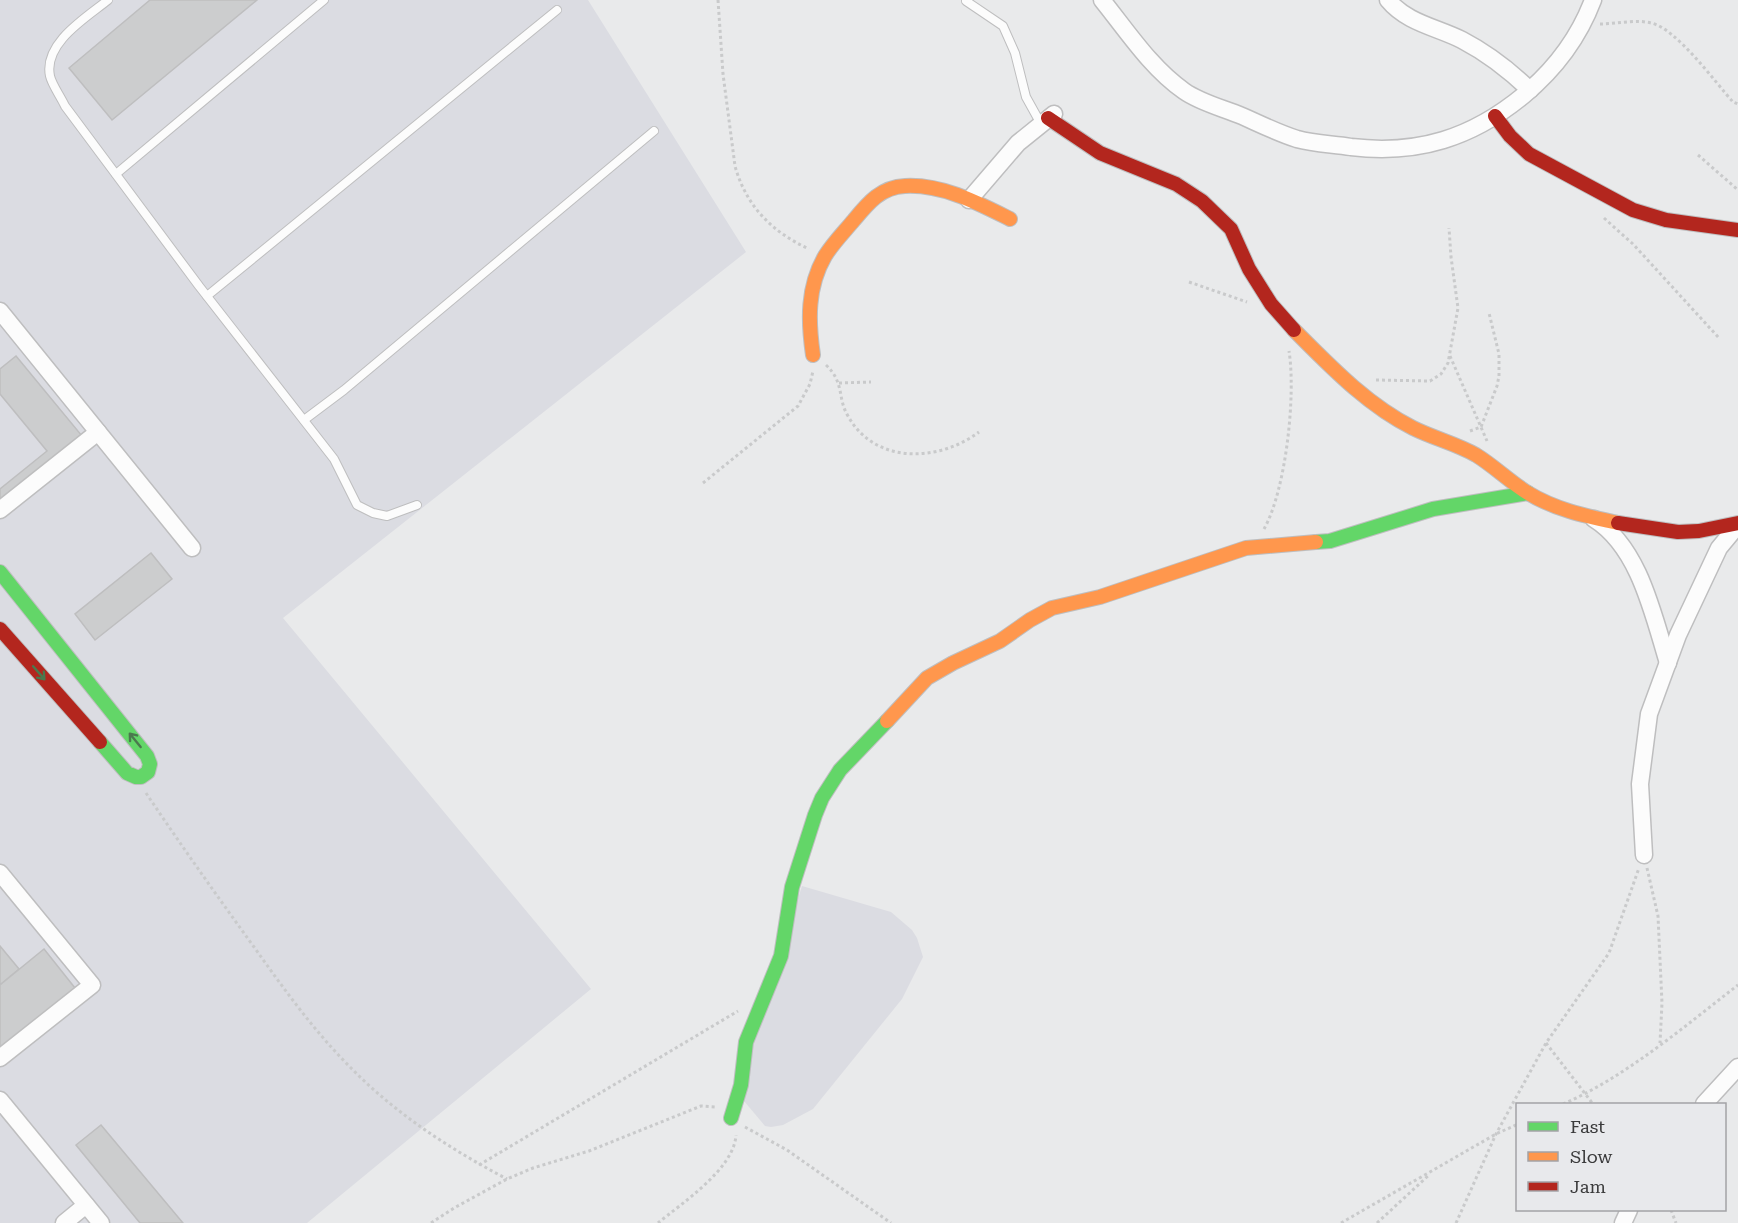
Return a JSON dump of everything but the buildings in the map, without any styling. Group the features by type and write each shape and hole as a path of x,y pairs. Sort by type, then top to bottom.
{"street":[{"path":"1102,0 1160,72 1199,100 1298,139 1366,149 1400,149 1437,143 1458,136 1496,116 1530,90 1560,58 1583,22 1593,0"},
{"path":"1388,0 1408,18 1476,47 1513,74 1530,90"},
{"path":"1496,116 1510,136 1529,154 1616,202 1666,220 1738,230"},
{"path":"969,200 1018,143 1048,118 1100,153 1176,184 1202,201 1231,229 1249,268 1278,312 1344,379 1413,428 1476,455 1528,494 1555,507 1639,527 1678,532 1738,524"},
{"path":"813,355 809,327 811,299 818,270 825,256 871,198 886,190 915,186 969,200 1010,219"},
{"path":"0,311 192,548"},
{"path":"0,510 98,432"},
{"path":"731,1118 741,1085 746,1042 781,956 792,887 822,798 840,770 882,728 916,688 940,670 1000,641 1052,608 1122,590 1246,548 1330,541 1433,509 1528,494"},
{"path":"1590,517 1617,538 1630,557 1647,599 1668,663"},
{"path":"1644,855 1640,784 1649,714 1678,635 1719,548 1738,524"},
{"path":"0,572 147,756 150,764 148,772 141,777 127,773 0,629"},
{"path":"0,873 92,985 0,1058"},
{"path":"1705,1103 1738,1067"},
{"path":"0,1100 101,1223"},
{"path":"64,1223 86,1205"}],"lane":[{"path":"108,0 64,35 51,60 50,76 65,106 207,296 334,459 357,505 373,513 387,516 417,505"},
{"path":"116,174 324,0"},
{"path":"966,1 1003,26 1015,53 1026,97 1048,118"},
{"path":"207,296 557,10"},
{"path":"303,420 344,390 654,131"}],"path":[{"path":"718,0 723,74 735,166 739,180 752,205 772,227 804,247 825,256"},
{"path":"1583,22 1616,24 1649,22 1665,28 1733,102 1738,104"},
{"path":"1698,155 1738,190"},
{"path":"1598,213 1633,244 1719,338"},
{"path":"1344,379 1430,381 1445,370 1450,356 1458,308 1449,228"},
{"path":"1189,282 1278,312"},
{"path":"1450,356 1481,427 1499,376 1499,354 1489,313"},
{"path":"1246,548 1258,537 1269,521 1280,479 1292,398 1292,378 1287,343"},
{"path":"703,483 798,406 810,384 813,355"},
{"path":"871,382 839,383 846,414 862,433 880,446 901,453 935,453 958,446 979,432"},
{"path":"136,777 232,917 327,1043 359,1075 427,1132 479,1165 507,1179"},
{"path":"1456,1223 1496,1134 1546,1043 1609,953 1644,855"},
{"path":"1644,855 1658,916 1662,1003 1660,1044"},
{"path":"1566,1103 1586,1095 1660,1044 1738,985"},
{"path":"479,1165 764,996"},
{"path":"1546,1043 1592,1103"},
{"path":"431,1223 472,1197 507,1179 542,1165 589,1151 701,1106 715,1107 787,1150 891,1223"},
{"path":"658,1223 699,1190 721,1166 736,1139 731,1118"},
{"path":"1341,1223 1496,1134 1516,1125"},
{"path":"1377,1223 1435,1169"}],"shaded area":[{"path":"0,0 588,0 746,252 283,618 591,989 307,1223 0,1223"},
{"path":"802,886 891,912 912,930 923,957 902,999 813,1109 783,1125 771,1127 765,1126 744,1101 751,1047"}],"traffic: fast":[{"path":"1316,542 1330,541 1433,509 1528,493"},
{"path":"0,572 147,756 150,764 148,772 141,777 127,773 100,742"},
{"path":"731,1118 741,1085 746,1042 781,956 792,887 815,815 822,798 840,770 887,721"}],"traffic: slow":[{"path":"813,355 810,304 819,268 835,242 876,197 896,187 933,188 959,196 1010,219"},
{"path":"1294,330 1350,384 1396,419 1476,455 1521,489 1549,504 1618,523"},
{"path":"887,721 927,678 1000,641 1052,608 1100,597 1246,548 1316,542"}],"traffic: jam":[{"path":"1495,116 1510,136 1529,154 1633,210 1666,220 1738,230"},
{"path":"1048,118 1100,153 1176,184 1202,201 1231,229 1249,269 1271,304 1294,330"},
{"path":"1618,523 1678,532 1699,531 1738,523"},
{"path":"0,629 100,742"}]}
